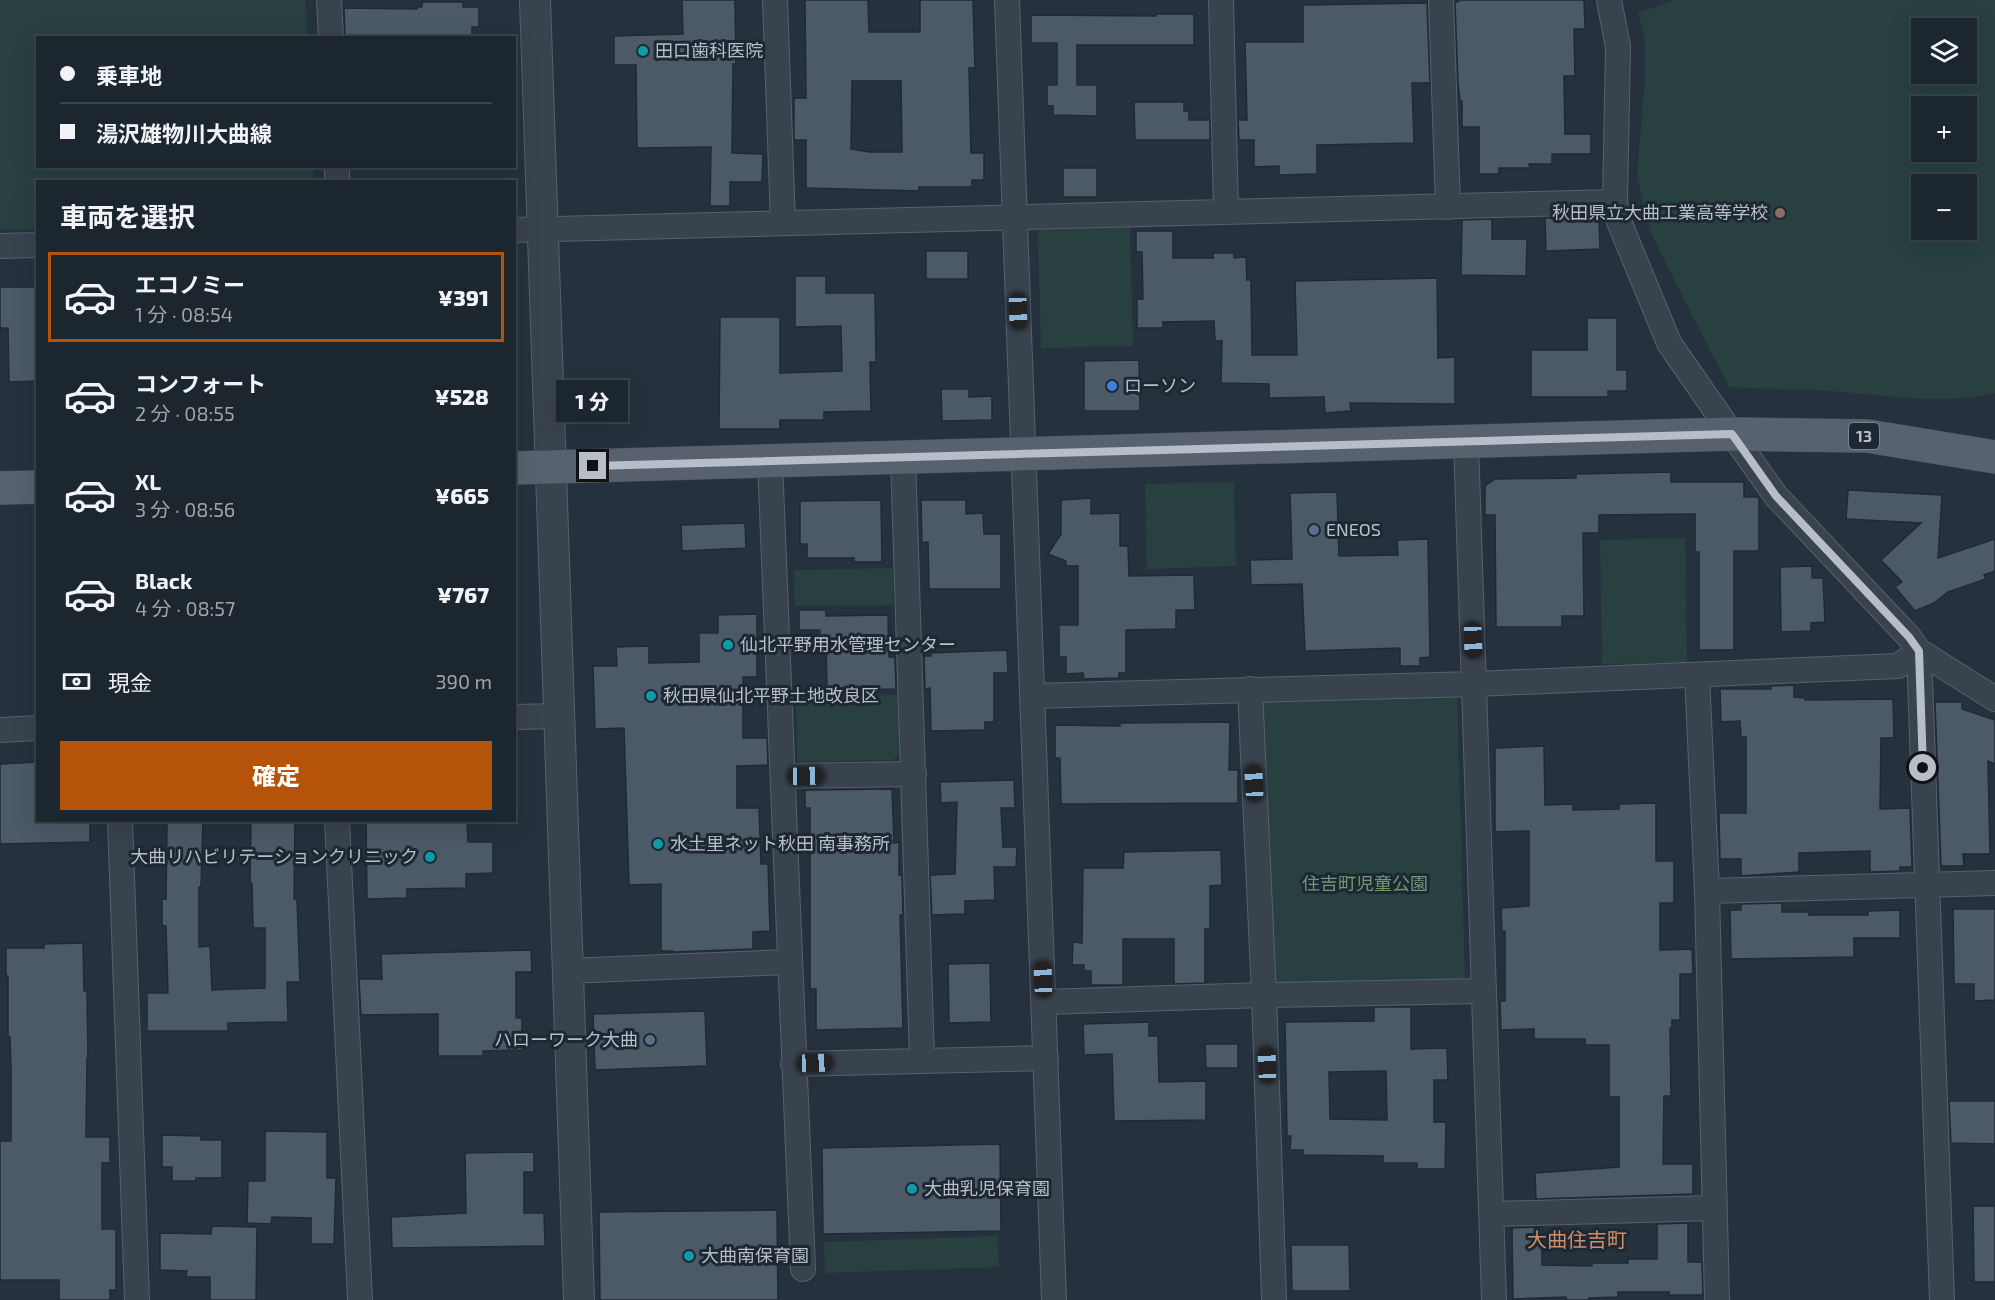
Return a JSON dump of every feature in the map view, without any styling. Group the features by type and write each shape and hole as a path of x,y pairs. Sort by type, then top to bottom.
{"main road":[{"name":"13","path":"516,468 1732,434 1867,436 1995,457"},
{"path":"0,488 36,487"}],"street":[{"path":"329,0 331,36"},
{"path":"535,0 544,229 549,467 560,716 579,1300"},
{"path":"775,0 783,223"},
{"path":"1006,0 1054,1300"},
{"path":"1221,0 1226,212"},
{"path":"1441,0 1448,207"},
{"path":"1610,0 1618,47 1615,202 1618,219 1670,343 1776,496 1909,637 1919,651 1995,699"},
{"path":"516,230 1615,202"},
{"path":"0,246 36,245"},
{"path":"1466,442 1494,1300"},
{"path":"903,456 922,1060"},
{"path":"771,460 793,1064 803,1269"},
{"path":"1033,696 1475,684 1898,666 1919,651"},
{"path":"1919,651 1942,1300"},
{"path":"1697,675 1707,891 1717,1300"},
{"path":"1250,689 1264,995 1274,1300"},
{"path":"516,717 560,716"},
{"path":"0,730 36,728"},
{"path":"784,776 914,774"},
{"path":"120,822 137,1300"},
{"path":"337,822 360,1300"},
{"path":"1707,891 1995,882"},
{"path":"567,971 789,962"},
{"path":"1044,1002 1483,991"},
{"path":"793,1064 1046,1058"},
{"path":"1492,1214 1714,1208"}],"green space":[{"path":"0,0 305,0 307,36 36,36 36,168 313,168 313,180 36,180 36,229 0,230"},
{"name":"秋田県立大曲工業高等学校","path":"1674,0 1995,0 1995,393 1975,397 1934,399 1830,391 1729,387 1661,254 1650,230 1642,198 1637,177 1645,78 1645,38 1638,13"},
{"path":"1130,227 1133,346 1041,348 1038,230"},
{"path":"1234,482 1236,566 1147,569 1145,484"},
{"path":"1685,538 1687,663 1602,664 1600,540"},
{"path":"893,568 893,605 795,606 794,570"},
{"name":"住吉町児童公園","path":"1457,693 1465,981 1271,986 1263,699"},
{"path":"898,695 899,754 893,760 797,762 796,697"},
{"path":"998,1236 999,1267 825,1273 824,1242"}],"building":[{"path":"682,0 735,0 736,64 733,64 732,153 763,154 762,182 730,182 730,206 710,206 711,147 637,148 636,65 614,65 614,36 683,34"},
{"path":"805,0 868,0 869,32 920,32 920,0 973,0 975,68 969,68 971,153 984,153 984,180 972,180 972,187 919,187 919,191 806,188 806,140 794,140 794,98 806,98","holes":["852,81 901,81 902,152 870,152 851,149"]},
{"path":"1458,0 1584,0 1585,29 1574,29 1575,76 1564,76 1565,134 1591,134 1591,154 1552,154 1552,164 1529,164 1530,168 1499,168 1499,174 1479,174 1479,127 1462,127 1455,2"},
{"path":"422,2 463,2 463,7 479,7 479,27 472,27 472,36 345,36 344,8 417,9 417,7 422,7"},
{"path":"1427,3 1430,83 1412,83 1414,143 1317,145 1317,174 1279,175 1279,166 1254,167 1254,140 1239,140 1238,120 1247,120 1245,42 1303,42 1303,5"},
{"path":"1156,14 1194,14 1194,45 1077,45 1077,85 1097,85 1097,116 1053,115 1053,106 1047,106 1047,85 1057,85 1057,43 1031,43 1031,15 1156,16"},
{"path":"1134,102 1184,102 1184,111 1189,111 1189,120 1210,120 1210,140 1135,140"},
{"path":"1063,168 1097,168 1097,197 1063,197"},
{"path":"1599,217 1600,249 1546,251 1545,218"},
{"path":"1492,219 1492,239 1527,239 1526,276 1461,275 1462,220"},
{"path":"1136,231 1173,231 1173,258 1213,258 1213,253 1234,253 1234,258 1246,257 1247,280 1251,280 1252,355 1297,355 1295,281 1437,278 1438,358 1455,357 1455,404 1350,403 1351,411 1325,413 1324,397 1269,398 1269,384 1221,383 1222,341 1215,341 1214,321 1163,322 1163,328 1137,328 1137,299 1143,299 1142,252 1136,252"},
{"path":"926,251 968,251 968,279 926,279"},
{"path":"795,276 826,276 826,293 875,293 876,362 870,362 871,411 824,412 824,420 780,420 780,429 719,429 720,317 780,317 780,373 842,371 841,326 795,327"},
{"path":"0,287 36,287 36,381 9,382 8,328 0,328"},
{"path":"1587,318 1617,318 1617,370 1627,370 1627,391 1608,391 1608,397 1531,397 1531,350 1587,350"},
{"name":"ローソン","path":"1139,360 1140,411 1084,411 1084,361"},
{"path":"941,389 969,389 969,397 992,396 992,420 942,421"},
{"path":"1671,472 1671,482 1744,482 1744,497 1759,497 1759,551 1734,551 1734,650 1699,650 1699,552 1695,552 1695,514 1599,515 1599,533 1583,533 1584,616 1562,616 1562,627 1496,627 1495,515 1485,515 1485,486 1495,479 1576,478 1576,474"},
{"path":"1848,490 1942,495 1938,558 1995,539 1995,571 1984,575 1986,579 1948,592 1934,603 1915,611 1895,587 1902,582 1881,560 1921,523 1846,519"},
{"path":"1337,492 1339,556 1398,555 1397,540 1428,539 1430,657 1420,658 1420,666 1400,666 1400,648 1305,651 1302,584 1251,585 1250,560 1292,559 1290,493"},
{"path":"1091,498 1091,514 1120,513 1120,546 1128,546 1129,576 1194,575 1195,610 1176,610 1176,629 1126,630 1126,673 1119,673 1119,678 1084,679 1083,673 1066,674 1066,657 1059,657 1059,625 1078,625 1078,566 1066,566 1066,561 1048,554 1061,534 1061,500"},
{"path":"881,500 882,562 854,562 854,558 807,558 807,544 800,544 800,501"},
{"path":"921,500 966,500 966,514 983,513 984,534 1001,534 1001,589 929,589 928,542 922,543"},
{"path":"745,523 746,548 682,551 681,525"},
{"path":"1812,566 1812,578 1823,578 1825,622 1811,623 1811,631 1781,632 1780,567"},
{"path":"799,610 826,610 826,616 888,615 889,657 895,657 896,689 827,690 826,638 820,638 820,630 799,630"},
{"path":"757,614 757,677 743,677 743,738 767,738 768,765 737,766 737,808 759,808 761,864 768,864 770,931 753,932 753,949 661,951 661,884 629,885 624,728 595,729 593,666 617,666 616,647 649,646 649,663 699,662 699,633 718,633 718,615"},
{"path":"1007,650 1008,673 994,673 994,722 985,722 985,730 931,731 930,688 925,689 924,656 931,656 931,653"},
{"path":"1794,685 1794,697 1805,698 1805,700 1893,699 1894,738 1881,738 1880,809 1910,808 1912,867 1900,867 1900,871 1870,872 1870,851 1799,853 1799,872 1741,876 1741,859 1720,859 1719,813 1746,813 1746,737 1741,737 1740,721 1721,722 1720,689 1771,689 1771,686"},
{"path":"1935,702 1962,702 1962,709 1995,720 1995,764 1988,761 1990,854 1963,854 1964,866 1941,866"},
{"path":"1230,722 1229,770 1238,770 1238,803 1061,804 1060,758 1055,758 1055,725 1120,726 1120,723"},
{"path":"1544,746 1545,805 1573,804 1573,810 1619,809 1619,804 1656,803 1656,861 1674,861 1674,903 1660,903 1660,950 1692,949 1693,974 1680,974 1680,1020 1672,1020 1672,1028 1670,1028 1671,1096 1664,1096 1663,1164 1693,1164 1693,1194 1536,1199 1535,1173 1619,1167 1619,1097 1609,1097 1609,1045 1585,1045 1585,1039 1534,1039 1534,1029 1501,1030 1500,1001 1505,1001 1505,931 1502,932 1501,908 1529,906 1529,831 1495,832 1495,748"},
{"path":"36,762 36,822 90,822 90,842 0,844 0,764"},
{"path":"1014,780 1015,808 1001,808 1003,847 1017,847 1016,867 994,867 995,900 965,901 965,914 932,915 930,875 955,874 957,802 941,803 940,782"},
{"path":"892,789 894,843 899,842 899,875 902,875 903,915 900,915 903,1028 816,1030 816,989 810,989 810,808 805,808 805,790"},
{"path":"167,822 203,822 201,887 199,887 199,947 210,946 212,990 265,988 265,928 253,928 252,883 250,883 251,822 295,822 294,899 297,899 300,982 287,982 288,1022 228,1023 228,1031 147,1031 147,993 168,993 166,926 162,925 162,899 166,899"},
{"name":"大曲リハビリテーションクリニック","path":"366,822 467,822 468,842 493,842 493,873 466,874 466,888 407,889 407,898 367,899"},
{"path":"1221,850 1222,885 1210,886 1210,929 1205,929 1205,983 1174,984 1174,939 1123,939 1123,985 1091,985 1091,971 1084,971 1084,965 1072,965 1073,942 1082,943 1083,868 1123,868 1124,852"},
{"path":"1782,903 1782,912 1809,912 1809,915 1868,915 1868,911 1900,910 1900,938 1854,938 1854,957 1731,959 1730,910 1741,910 1741,904"},
{"path":"1953,909 1995,909 1995,1000 1974,1001 1974,984 1954,984"},
{"path":"83,943 84,991 87,991 86,1137 110,1137 110,1163 102,1163 102,1229 116,1229 116,1290 110,1290 110,1300 59,1300 59,1280 0,1280 0,1141 11,1141 11,1069 6,948 44,948 44,944"},
{"path":"531,950 532,972 516,972 516,1018 522,1018 522,1050 483,1051 483,1056 438,1056 438,1014 361,1015 359,979 382,979 381,954"},
{"path":"990,963 991,1022 949,1023 948,964"},
{"path":"1374,1007 1411,1007 1411,1049 1447,1048 1448,1080 1434,1080 1434,1122 1446,1122 1445,1169 1417,1169 1417,1163 1383,1163 1383,1156 1303,1155 1303,1150 1290,1150 1291,1136 1287,1136 1285,1022 1374,1021","holes":["1386,1071 1387,1120 1330,1119 1329,1072"]},
{"name":"ハローワーク大曲","path":"705,1011 707,1066 595,1070 593,1014"},
{"path":"1149,1022 1149,1036 1158,1036 1159,1082 1206,1081 1206,1120 1114,1121 1112,1054 1084,1055 1083,1024"},
{"path":"1205,1044 1238,1044 1238,1068 1206,1068"},
{"path":"1949,1101 1995,1101 1995,1144 1951,1143"},
{"path":"265,1131 327,1132 327,1178 336,1178 334,1244 311,1244 311,1218 272,1217 271,1224 247,1223 248,1181 265,1181"},
{"path":"162,1135 201,1136 201,1140 222,1140 222,1178 172,1181 172,1167 162,1167"},
{"name":"大曲乳児保育園","path":"1000,1144 1001,1231 823,1234 822,1148"},
{"path":"534,1152 534,1172 524,1172 524,1213 544,1213 545,1246 392,1248 391,1217 466,1213 465,1153"},
{"path":"1973,1206 1995,1206 1995,1282 1974,1282"},
{"name":"大曲南保育園","path":"777,1210 778,1300 600,1300 599,1212"},
{"path":"1688,1223 1688,1262 1702,1262 1703,1295 1618,1292 1618,1297 1589,1298 1589,1300 1566,1300 1566,1297 1513,1299 1512,1228 1542,1227 1542,1265 1592,1266 1592,1263 1628,1263 1628,1259 1657,1259 1657,1224"},
{"path":"212,1226 257,1227 256,1300 210,1300 210,1277 186,1277 187,1271 160,1270 160,1233 211,1234"},
{"path":"1291,1245 1349,1245 1350,1291 1292,1291"}],"place":[{"name":"田口歯科医院","path":"643,51"},
{"name":"秋田県立大曲工業高等学校","path":"1780,213"},
{"name":"ローソン","path":"1112,386"},
{"name":"ENEOS","path":"1314,530"},
{"name":"仙北平野用水管理センター","path":"728,645"},
{"name":"秋田県仙北平野土地改良区","path":"651,696"},
{"name":"水土里ネット秋田 南事務所","path":"658,844"},
{"name":"大曲リハビリテーションクリニック","path":"430,857"},
{"name":"ハローワーク大曲","path":"650,1040"},
{"name":"大曲乳児保育園","path":"912,1189"},
{"name":"大曲南保育園","path":"689,1256"}],"district":[{"name":"大曲住吉町","path":"1577,1240"}],"route":[{"path":"593,466 1732,434 1776,496 1909,637 1919,651 1923,768"}]}
